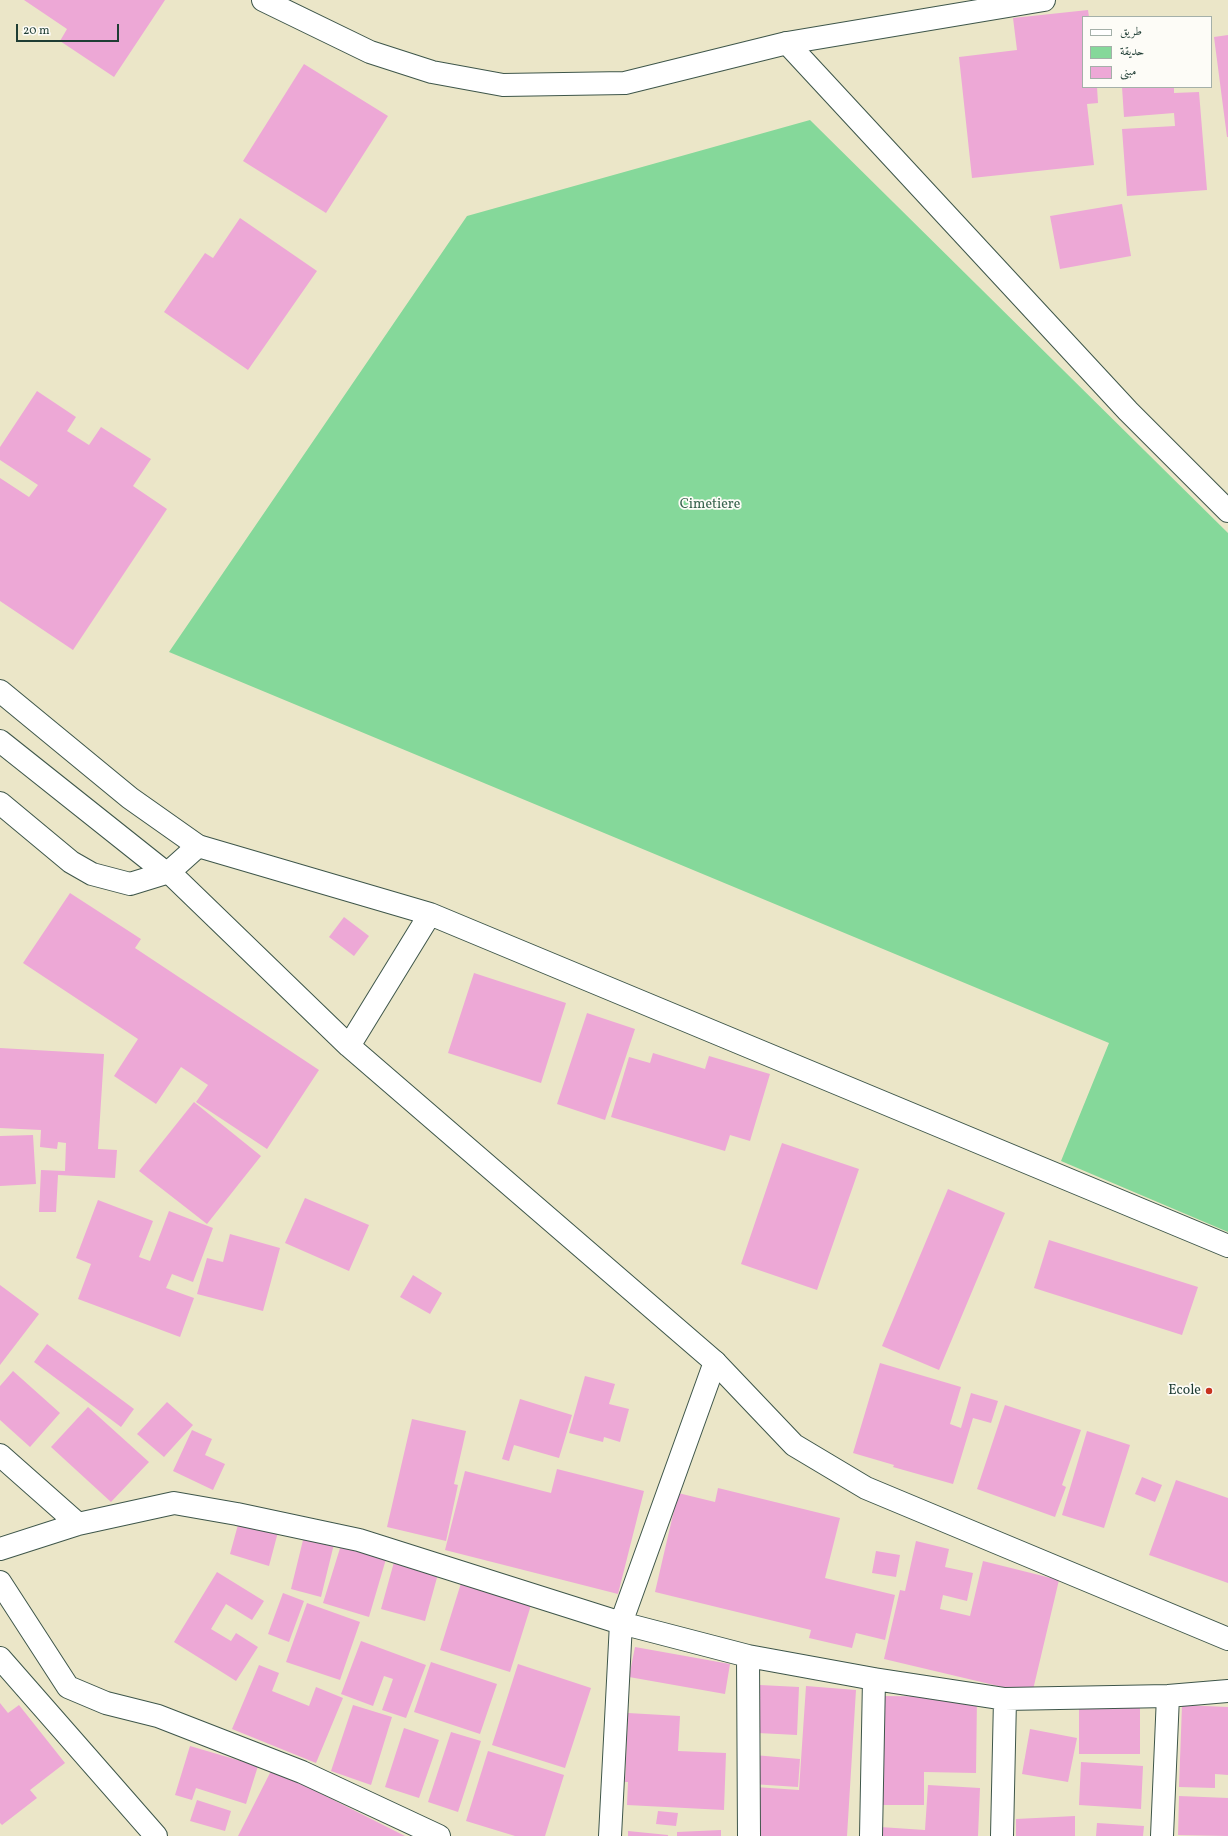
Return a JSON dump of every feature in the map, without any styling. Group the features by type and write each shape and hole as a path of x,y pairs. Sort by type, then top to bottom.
{"street":[{"path":"263,0 370,52 432,72 503,85 625,83 787,43 1044,0"},
{"path":"787,43 1128,411 1228,511"},
{"path":"0,691 130,798 198,846 430,914 1228,1246"},
{"path":"0,741 161,869 169,872 349,1046 715,1362 794,1445 866,1488 1228,1640"},
{"path":"0,803 71,862 92,874 130,884 169,872 198,846"},
{"path":"349,1046 430,914"},
{"path":"610,1836 621,1624 715,1362"},
{"path":"0,1455 78,1524"},
{"path":"0,1549 78,1524 174,1503 237,1514 359,1540 621,1624 748,1656 874,1679 1005,1699 1168,1696 1228,1691"},
{"path":"0,1582 68,1687 106,1703 158,1716 302,1772 439,1836"},
{"path":"748,1656 749,1836"},
{"path":"0,1658 156,1836"},
{"path":"871,1836 874,1679"},
{"path":"1162,1836 1168,1696"},
{"path":"1002,1836 1005,1699"}],"green space":[{"name":"Cimetiere","path":"810,120 1228,533 1228,1232 1061,1161 1109,1043 169,652 467,216"}],"building":[{"path":"24,0 165,0 114,77 60,41 67,29"},
{"path":"1088,10 1089,16 1082,16 1082,88 1097,88 1098,103 1087,104 1094,165 972,178 959,57 1017,50 1013,18"},
{"path":"1228,35 1228,137 1227,137 1214,37"},
{"path":"304,64 388,116 326,213 243,161"},
{"path":"1122,88 1174,88 1174,93 1199,92 1207,190 1127,196 1122,129 1175,126 1174,113 1124,117"},
{"path":"1122,204 1131,256 1060,269 1050,216"},
{"path":"240,218 317,271 248,370 164,312 205,253 213,258"},
{"path":"37,391 76,417 67,431 89,445 101,427 151,459 133,486 167,509 73,650 0,601 0,478 29,497 38,485 0,460 0,447"},
{"path":"70,893 141,939 135,948 319,1070 267,1149 196,1102 208,1085 181,1067 156,1104 114,1076 138,1039 23,963"},
{"path":"344,917 369,936 354,956 329,937"},
{"path":"474,973 566,1003 541,1083 448,1053"},
{"path":"587,1013 635,1029 605,1120 557,1104"},
{"path":"0,1048 104,1054 98,1149 117,1150 115,1178 58,1175 56,1212 39,1212 41,1170 65,1171 66,1143 58,1142 57,1149 40,1147 41,1130 0,1128"},
{"path":"653,1053 705,1069 709,1056 770,1074 750,1141 730,1135 725,1151 611,1117 629,1057 650,1063"},
{"path":"194,1102 261,1156 207,1224 139,1171"},
{"path":"33,1135 36,1184 0,1186 0,1136"},
{"path":"782,1143 859,1169 817,1290 741,1264"},
{"path":"948,1189 1005,1213 939,1370 882,1346"},
{"path":"305,1198 369,1225 349,1271 285,1243"},
{"path":"98,1200 153,1221 139,1257 150,1261 169,1211 213,1228 193,1282 172,1274 166,1288 194,1298 180,1337 78,1299 91,1264 76,1258"},
{"path":"230,1234 280,1248 263,1311 197,1294 207,1258 223,1262"},
{"path":"1049,1240 1198,1287 1182,1335 1034,1288"},
{"path":"413,1275 442,1293 430,1314 400,1297"},
{"path":"0,1285 39,1314 0,1365"},
{"path":"47,1344 134,1409 121,1427 34,1362"},
{"path":"880,1363 961,1387 950,1424 961,1428 971,1393 998,1401 991,1423 973,1418 953,1484 893,1467 894,1465 853,1453"},
{"path":"13,1371 60,1413 30,1447 0,1420 0,1386"},
{"path":"585,1376 615,1384 609,1404 629,1409 620,1442 604,1437 603,1442 569,1433"},
{"path":"520,1399 572,1415 559,1458 514,1445 509,1461 502,1459"},
{"path":"167,1402 193,1425 164,1457 137,1434"},
{"path":"1005,1405 1081,1430 1062,1485 1066,1487 1055,1517 977,1489"},
{"path":"88,1407 149,1462 111,1502 51,1447"},
{"path":"412,1419 466,1431 454,1484 458,1485 446,1541 387,1527"},
{"path":"192,1430 212,1439 205,1455 225,1464 213,1490 173,1471"},
{"path":"1087,1431 1130,1445 1104,1528 1062,1515"},
{"path":"557,1469 644,1491 618,1594 445,1550 465,1471 551,1493"},
{"path":"1142,1477 1162,1485 1155,1502 1135,1494"},
{"path":"1176,1480 1228,1498 1228,1583 1149,1555"},
{"path":"718,1488 840,1518 825,1578 895,1595 885,1640 856,1633 852,1648 809,1638 811,1630 655,1592 678,1493 715,1502"},
{"path":"239,1521 278,1532 269,1566 230,1554"},
{"path":"304,1536 334,1544 321,1597 291,1589"},
{"path":"916,1541 949,1549 945,1567 973,1573 967,1601 943,1595 940,1609 970,1616 983,1561 1059,1580 1032,1694 884,1659 900,1590 905,1591"},
{"path":"341,1545 386,1559 369,1617 323,1603"},
{"path":"876,1551 900,1555 896,1577 872,1573"},
{"path":"394,1562 438,1574 425,1621 381,1609"},
{"path":"217,1572 264,1601 252,1620 226,1604 211,1629 231,1641 236,1633 258,1647 236,1681 174,1642"},
{"path":"462,1580 532,1602 510,1672 440,1650"},
{"path":"283,1593 304,1601 289,1642 268,1634"},
{"path":"307,1603 360,1622 340,1680 286,1662"},
{"path":"361,1641 426,1665 406,1718 382,1710 393,1679 384,1676 373,1706 341,1694"},
{"path":"635,1647 730,1664 725,1694 629,1677"},
{"path":"431,1662 497,1684 480,1734 414,1712"},
{"path":"518,1664 591,1688 565,1768 492,1745"},
{"path":"259,1665 279,1673 272,1691 309,1706 316,1687 343,1698 316,1763 232,1729"},
{"path":"760,1685 799,1687 797,1735 758,1733"},
{"path":"806,1686 856,1690 847,1836 752,1836 755,1787 799,1790"},
{"path":"883,1696 977,1697 976,1773 924,1772 924,1805 881,1805"},
{"path":"1079,1701 1140,1701 1140,1754 1079,1754"},
{"path":"0,1703 8,1713 19,1705 65,1763 30,1790 37,1798 2,1825 0,1823"},
{"path":"353,1705 392,1717 371,1785 331,1771"},
{"path":"1182,1705 1228,1707 1228,1775 1215,1774 1215,1788 1179,1787"},
{"path":"628,1713 680,1716 678,1751 726,1753 724,1810 627,1805 628,1782 625,1782"},
{"path":"404,1728 439,1740 419,1798 385,1787"},
{"path":"1030,1729 1077,1738 1068,1782 1022,1774"},
{"path":"451,1732 481,1741 458,1812 428,1802"},
{"path":"190,1746 258,1766 246,1804 196,1788 192,1800 175,1795"},
{"path":"488,1751 564,1775 545,1836 515,1836 466,1821"},
{"path":"754,1755 800,1759 798,1787 752,1784"},
{"path":"1081,1762 1143,1766 1141,1809 1079,1805"},
{"path":"272,1769 405,1836 238,1836"},
{"path":"928,1785 980,1788 978,1836 879,1836 880,1827 925,1830"},
{"path":"1179,1796 1228,1798 1228,1836 1178,1835"},
{"path":"197,1800 231,1811 225,1831 190,1821"},
{"path":"658,1811 678,1813 676,1826 656,1824"},
{"path":"1075,1816 1075,1836 1016,1836 1016,1819"},
{"path":"1097,1823 1144,1826 1143,1836 1096,1836"},
{"path":"721,1830 721,1836 677,1836 677,1832"},
{"path":"628,1831 668,1835 668,1836 628,1836"}],"place":[{"name":"Ecole","path":"1209,1391"}]}
